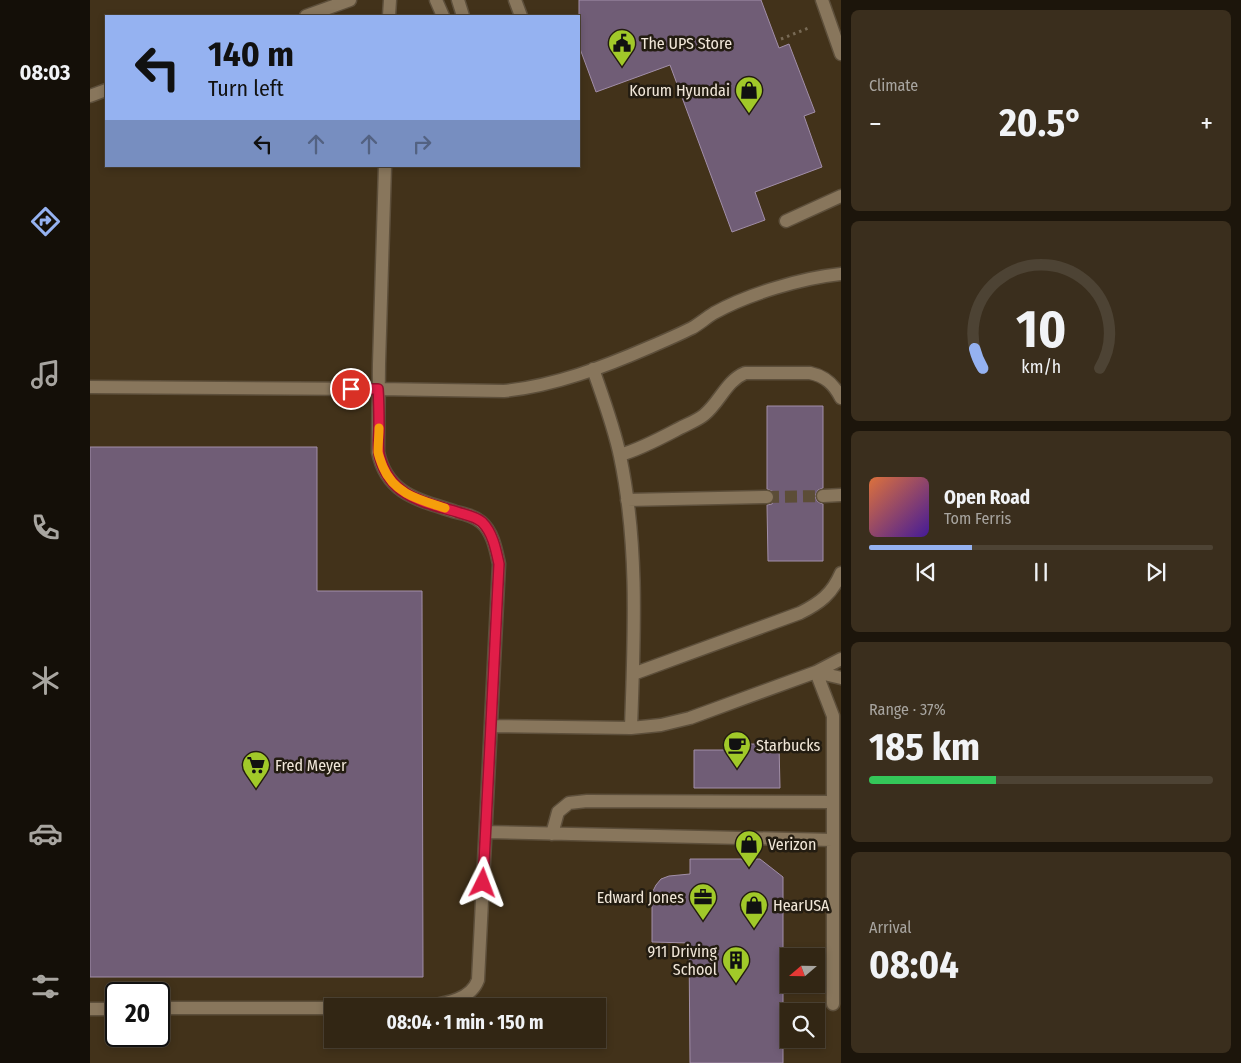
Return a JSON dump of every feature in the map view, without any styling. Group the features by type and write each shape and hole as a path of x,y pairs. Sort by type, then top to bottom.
{"lane":[{"path":"309,15 350,0"},
{"path":"389,15 390,0"},
{"path":"436,0 443,15"},
{"path":"458,0 463,15"},
{"path":"515,0 521,15"},
{"path":"822,0 841,54"},
{"path":"90,96 105,90"},
{"path":"385,167 378,389 378,452 386,474 396,487 410,496 480,521 486,527 496,550 499,564 478,980 476,986 459,998"},
{"path":"786,221 841,196"},
{"path":"90,387 504,391 535,387 593,369 673,337 693,328 714,313 751,296 824,276 841,274"},
{"path":"593,369 620,455 627,500 633,565 635,630 631,728"},
{"path":"620,455 646,446 703,416 732,382 738,376 745,373 818,374 833,385 841,398"},
{"path":"823,496 841,495"},
{"path":"627,500 768,497"},
{"path":"633,674 800,613 816,605 826,597 841,574"},
{"path":"491,726 631,728 661,725 690,718 816,672 841,659"},
{"path":"816,672 841,678"},
{"path":"816,672 833,716 833,1004"},
{"path":"552,834 558,812 569,803 587,801 833,802"},
{"path":"486,832 834,840"},
{"path":"90,1009 105,1008"},
{"path":"170,1008 324,1008"}],"building":[{"name":"Korum Hyundai","path":"579,0 761,0 779,48 789,44 815,112 804,116 822,167 755,192 765,220 732,232 670,65 596,92 580,49"},
{"path":"767,406 823,406 823,488 818,490 815,496 817,501 823,504 823,561 768,561 767,505 772,504 775,497 774,492 767,489"},
{"name":"Fred Meyer","path":"90,447 317,447 317,591 422,591 423,977 90,977"},
{"name":"Starbucks","path":"736,744 779,744 780,788 694,788 694,750 736,750"},
{"path":"690,859 760,859 783,877 783,948 780,948 780,993 783,993 783,1003 780,1003 780,1048 783,1048 783,1063 690,1063 689,943 652,942 652,900 653,891 661,879 669,876 690,874"}],"tunnel":[{"path":"767,497 823,496"}],"slow traffic":[{"path":"379,428 378,452 386,474 391,481 403,492 420,501 445,508"}],"place":[{"name":"The UPS Store","path":"622,67"},
{"name":"Korum Hyundai","path":"749,114"},
{"name":"Starbucks","path":"737,769"},
{"name":"Fred Meyer","path":"256,789"},
{"name":"Verizon","path":"749,868"},
{"name":"Edward Jones","path":"703,921"},
{"name":"HearUSA","path":"754,929"},
{"name":"911 Driving School","path":"736,984"}],"route":[{"path":"351,389 378,389 378,452 386,474 396,487 420,501 480,521 486,527 496,550 499,564 483,883"}]}
